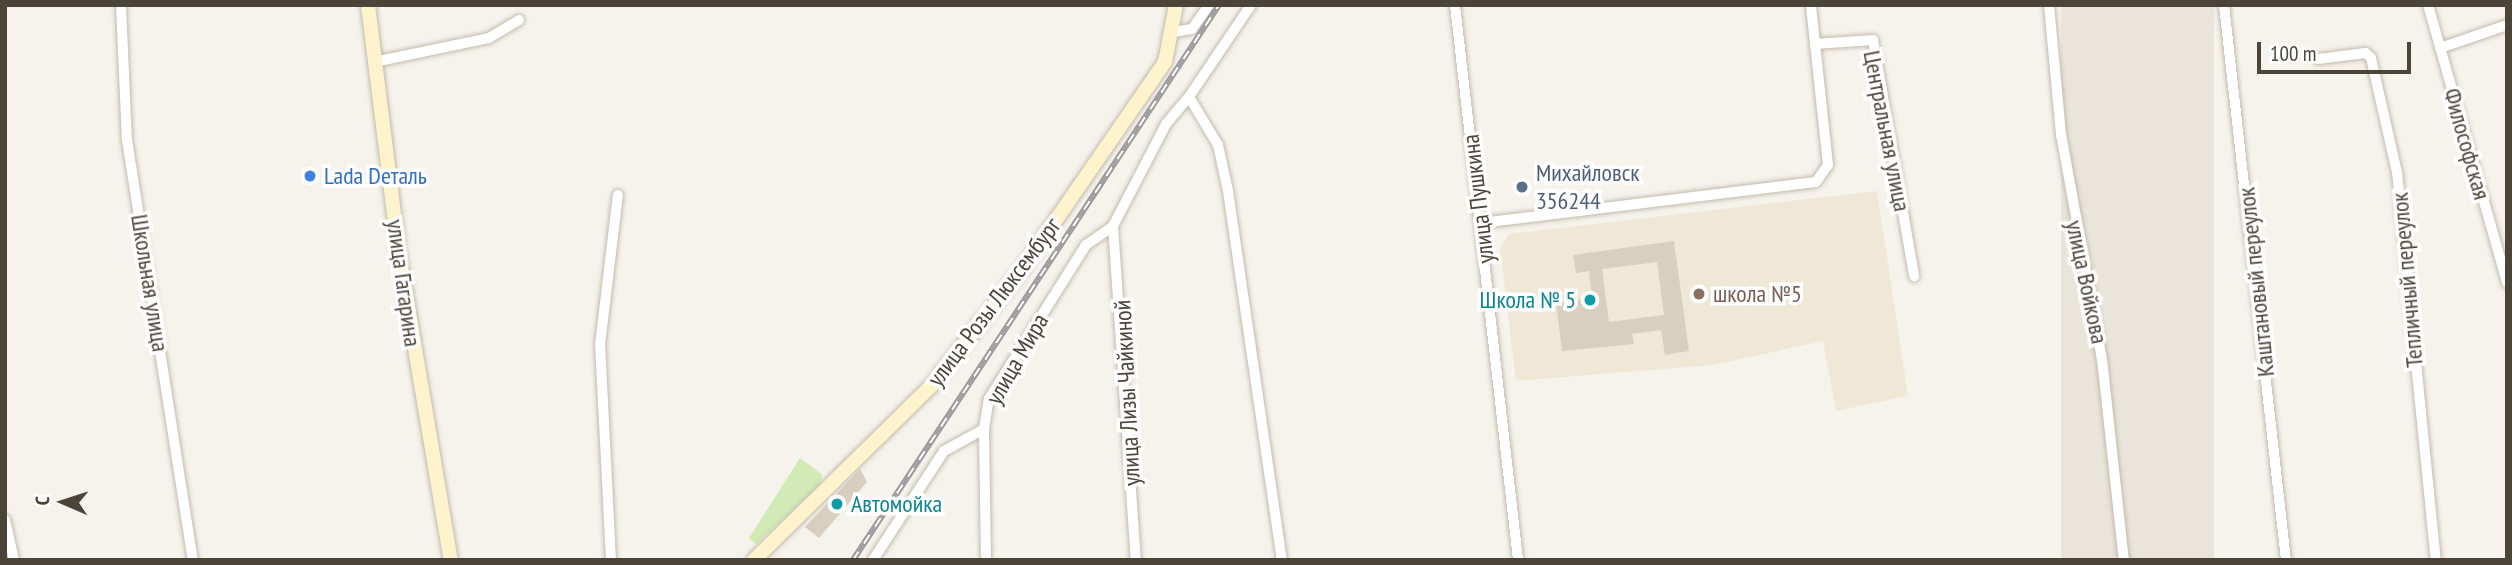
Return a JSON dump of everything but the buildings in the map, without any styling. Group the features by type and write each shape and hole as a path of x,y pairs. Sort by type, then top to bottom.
{"main road":[{"name":"улица Гагарина","path":"368,5 417,378 451,560"},
{"name":"улица Розы Люксембург","path":"754,560 932,385 1020,272 1165,62 1173,32 1176,5"}],"street":[{"name":"Школьная улица","path":"121,5 127,140 193,560"},
{"path":"1173,32 1192,29 1209,5"},
{"path":"1113,226 1166,124 1189,97 1251,5"},
{"name":"улица Пушкина","path":"1455,5 1518,560"},
{"path":"1481,223 1816,182 1828,165 1811,5"},
{"name":"улица Войкова","path":"2049,5 2061,134 2102,359 2124,560"},
{"name":"Каштановый переулок","path":"2224,5 2286,560"},
{"name":"Философская","path":"2428,5 2507,283"},
{"path":"374,62 489,38 519,20"},
{"path":"2440,48 2507,25"},
{"name":"Центральная улица","path":"1815,44 1873,40 1914,276"},
{"name":"Тепличный переулок","path":"2318,60 2366,53 2371,58 2397,172 2436,560"},
{"path":"1189,97 1218,145 1228,191 1282,560"},
{"path":"611,560 600,345 618,195"},
{"name":"улица Мира","path":"986,560 984,429 989,399 1079,257 1113,226"},
{"name":"улица Лизы Чайкиной","path":"1113,226 1136,560"},
{"path":"873,560 944,451 984,429"},
{"path":"5,520 14,560"}],"shaded area":[{"path":"2061,5 2214,5 2214,560 2061,560"},
{"name":"школа №5","path":"1877,191 1908,396 1836,411 1823,341 1713,365 1516,381 1500,248 1509,234"}],"green space":[{"path":"800,458 822,474 821,484 756,544 749,538"}],"railway":[{"path":"853,560 1219,5"}],"place":[{"name":"Lada Dеталь","path":"310,176"},
{"name":"Михайловск 356244","path":"1522,187"},
{"name":"школа №5","path":"1699,294"},
{"name":"Школа № 5","path":"1590,300"},
{"name":"Автомойка","path":"837,504"}]}
